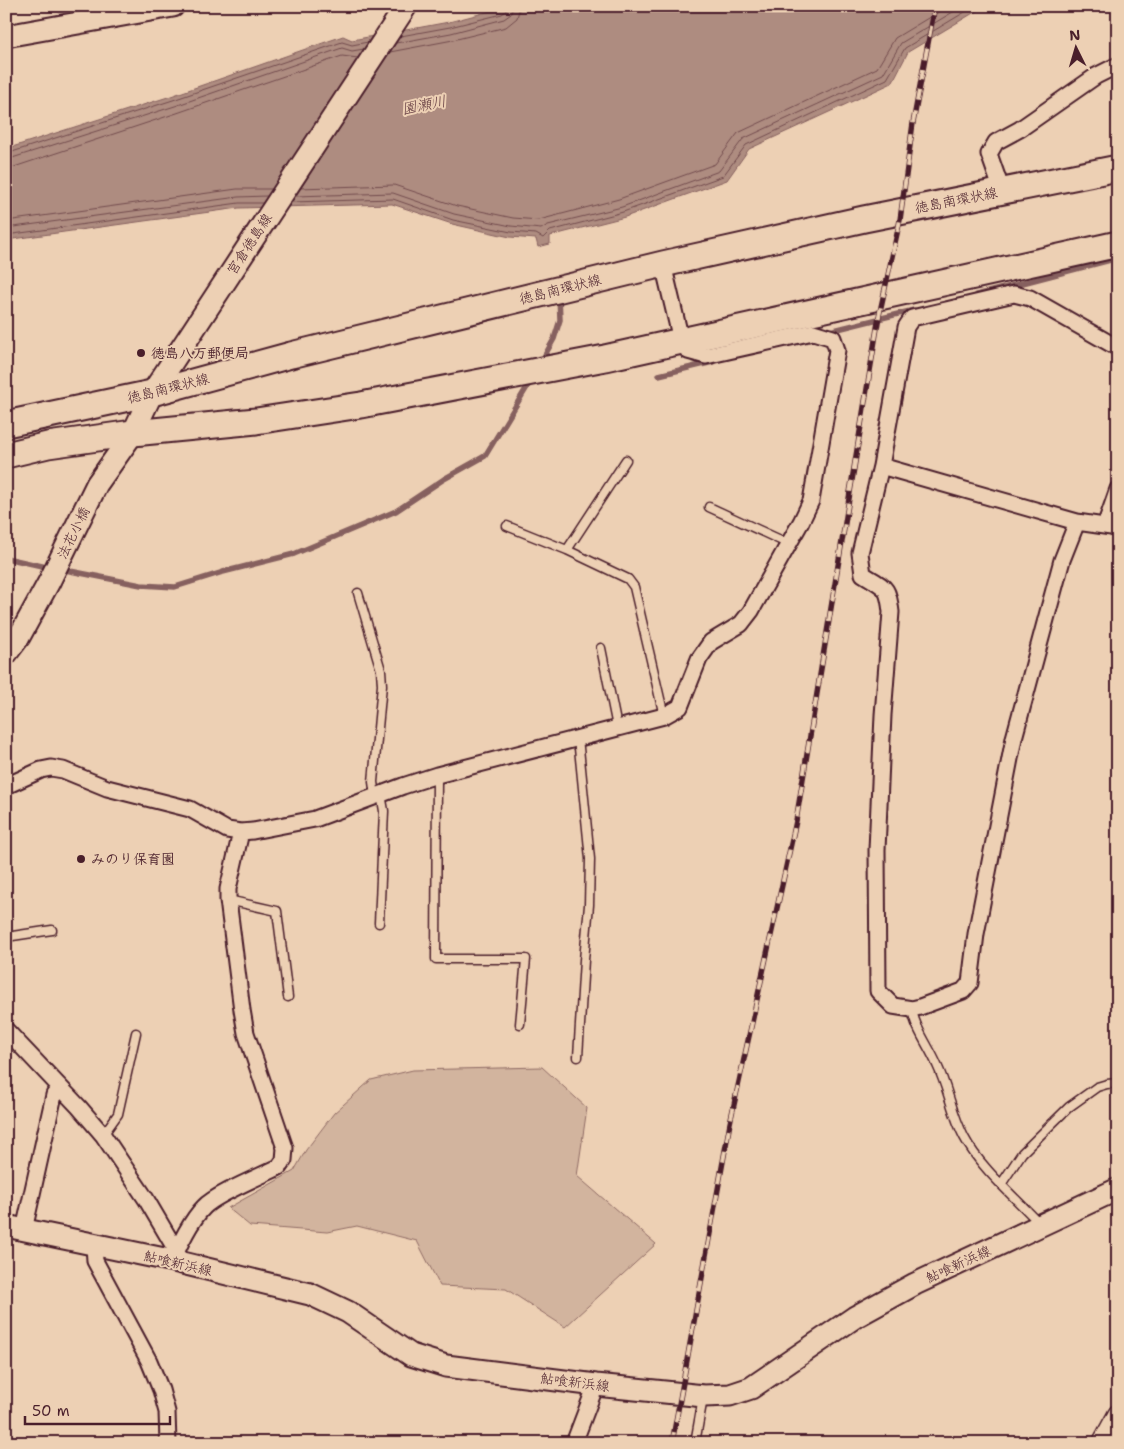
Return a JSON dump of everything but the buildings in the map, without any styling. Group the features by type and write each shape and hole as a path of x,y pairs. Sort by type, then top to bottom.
{"highway":[{"name":"徳島南環状線","path":"6,424 152,393 291,355 663,264 864,219 1118,168"},
{"path":"6,454 48,445 133,433 275,418 362,405 605,358 1118,244"}],"main road":[{"path":"6,36 173,6"},
{"name":"宮倉徳島線","path":"97,484 133,433 152,393 406,6"},
{"name":"法花小橋","path":"6,654 19,637 49,582 97,484"},
{"name":"鮎喰新浜線","path":"15,1228 94,1245 175,1256 310,1294 348,1312 411,1354 446,1366 596,1385 704,1396 730,1395 751,1388 855,1317 915,1284 1118,1189"}],"street":[{"path":"6,27 42,30"},
{"path":"1002,191 989,154 996,142 1020,129 1096,76 1118,64"},
{"path":"6,786 41,770 51,768 63,770 107,788 190,809 226,830 253,831 315,819 437,775 664,716 680,707 699,659 711,642 741,624 751,611 811,501 837,350 833,338 813,332 706,356 688,351 681,340 663,264"},
{"path":"1077,522 1062,560 1014,738 976,934 970,983 963,991 912,1009 893,1006 878,991 877,850 883,714 891,612 889,597 885,588 863,574 860,553 881,466 906,327 912,318 1014,294 1030,298 1118,348"},
{"path":"881,466 1077,522 1112,527 1118,489"},
{"path":"175,1256 204,1207 221,1196 279,1167 284,1160 285,1148 246,1033 243,1018 228,900 228,889 241,832"},
{"path":"6,1030 103,1135 146,1199 175,1256"},
{"path":"15,1228 54,1095 60,1088"},
{"path":"94,1245 95,1261 149,1361 161,1390 167,1412 168,1443"},
{"path":"574,1443 596,1385"},
{"path":"1102,1443 1118,1414"}],"lane":[{"path":"567,550 626,460"},
{"path":"709,507 789,544"},
{"path":"507,526 567,550 628,579 634,587 664,716"},
{"path":"358,593 381,670 382,685 372,782 384,811 379,922"},
{"path":"601,648 617,727"},
{"path":"578,738 590,859 589,905 578,1057"},
{"path":"437,775 436,959 526,959 520,1024"},
{"path":"228,900 277,911 288,996"},
{"path":"6,937 52,930"},
{"path":"912,1009 914,1020 942,1074 952,1109 964,1137 976,1156 1042,1225"},
{"path":"103,1135 118,1114 136,1033"},
{"path":"1002,1183 1022,1153 1069,1107 1097,1087 1118,1083"},
{"path":"695,1443 704,1396"}],"shaded area":[{"path":"542,1067 587,1108 577,1176 656,1244 565,1327 506,1289 440,1286 417,1241 357,1226 327,1232 250,1226 228,1208 294,1171 306,1150 334,1113 371,1080 413,1070"}],"water":[{"name":"園瀬川","path":"510,6 985,6 908,52 892,83 749,149 727,180 625,217 550,236 550,244 538,247 536,239 510,237 452,224 392,204 239,208 6,240 6,149 171,96 343,36 352,40 449,22"}],"waterway":[{"path":"977,295 1118,258"},
{"path":"541,362 554,339 560,320 559,296"},
{"path":"826,332 914,310"},
{"path":"659,375 713,362"},
{"path":"60,569 141,585 175,587 223,572 294,554 396,511 444,479 485,456 532,379"},
{"path":"6,558 51,568"}],"railway":[{"path":"672,1443 730,1123 796,821 879,316 900,220 913,123 935,6"}],"place":[{"name":"徳島八万郵便局","path":"141,353"},
{"name":"みのり保育園","path":"81,859"}]}
